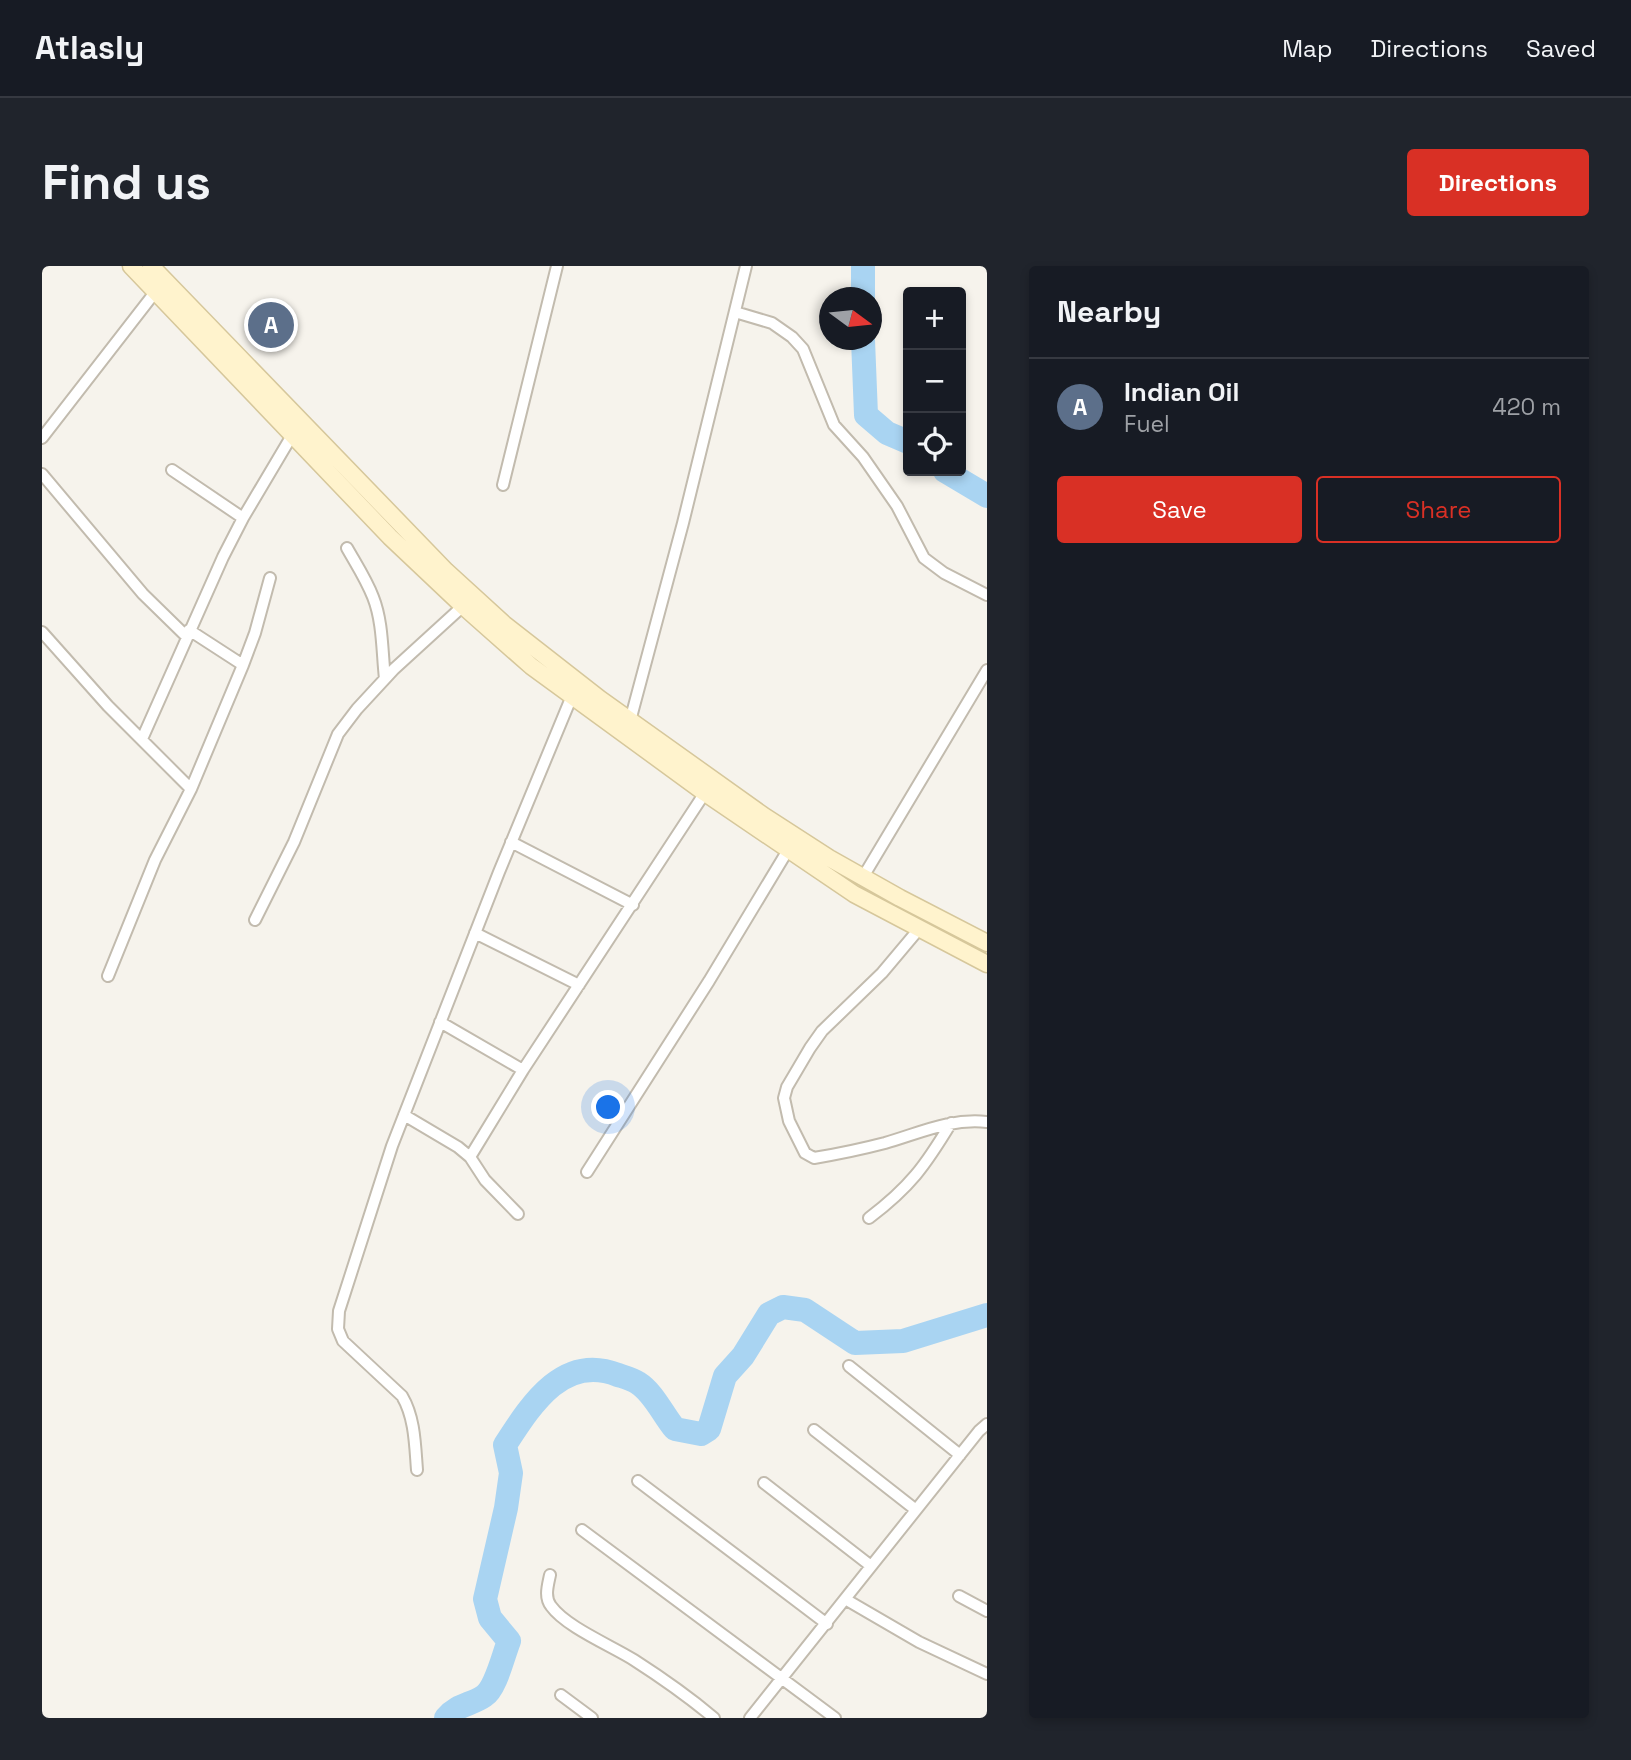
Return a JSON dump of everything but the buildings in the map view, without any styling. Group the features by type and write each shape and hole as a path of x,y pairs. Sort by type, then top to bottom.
{"main road":[{"path":"131,266 156,291 193,319"},
{"path":"151,266 193,319 298,428 472,596 574,689 710,786 863,877 986,944"},
{"path":"298,428 390,537 510,649 630,721 788,850 854,894 987,964"}],"street":[{"path":"503,485 557,266"},
{"path":"630,721 683,523 746,266"},
{"path":"42,438 156,291"},
{"path":"734,312 772,323 792,337 803,349 834,425 863,457 897,506 924,558 944,573 987,595"},
{"path":"142,739 243,518 298,428"},
{"path":"172,470 243,518"},
{"path":"42,474 143,594 188,634 243,665"},
{"path":"347,548 374,599 380,622 385,679"},
{"path":"108,976 155,860 191,789 243,665 270,578"},
{"path":"254,920 294,842 338,734 385,679 463,606"},
{"path":"42,632 108,706 191,789"},
{"path":"863,877 987,670"},
{"path":"417,1470 408,1406 402,1396 344,1341 338,1329 339,1311 404,1115 574,689"},
{"path":"470,1157 523,1070 710,786"},
{"path":"511,842 633,905"},
{"path":"587,1172 709,981 788,850"},
{"path":"919,929 882,973 836,1015 810,1048 787,1087 785,1109 802,1149 814,1158 885,1143 951,1123 987,1122"},
{"path":"475,933 579,985"},
{"path":"440,1023 523,1070"},
{"path":"404,1115 470,1157 485,1180 518,1214"},
{"path":"869,1218 914,1179 951,1123"},
{"path":"849,1366 960,1455"},
{"path":"750,1718 987,1424"},
{"path":"814,1430 916,1510"},
{"path":"638,1480 827,1624"},
{"path":"764,1483 871,1566"},
{"path":"582,1530 835,1718"},
{"path":"550,1575 547,1593 550,1605 557,1612 576,1627 634,1660 689,1697 714,1718"},
{"path":"958,1596 987,1611"},
{"path":"845,1599 919,1642 987,1674"},
{"path":"561,1695 592,1718"}],"waterway":[{"path":"863,266 863,287"},
{"path":"863,350 866,415 887,433 903,440"},
{"path":"953,476 987,496"},
{"path":"446,1718 488,1692 496,1679 509,1641 490,1618 485,1599 506,1508 511,1473 505,1445 526,1414 551,1387 565,1377 581,1371 598,1370 618,1375 644,1387 675,1429 701,1434 709,1429 725,1376 743,1356 769,1314 783,1307 805,1310 855,1343 903,1341 987,1315"}],"place":[{"name":"Indian Oil","path":"271,325"}]}
